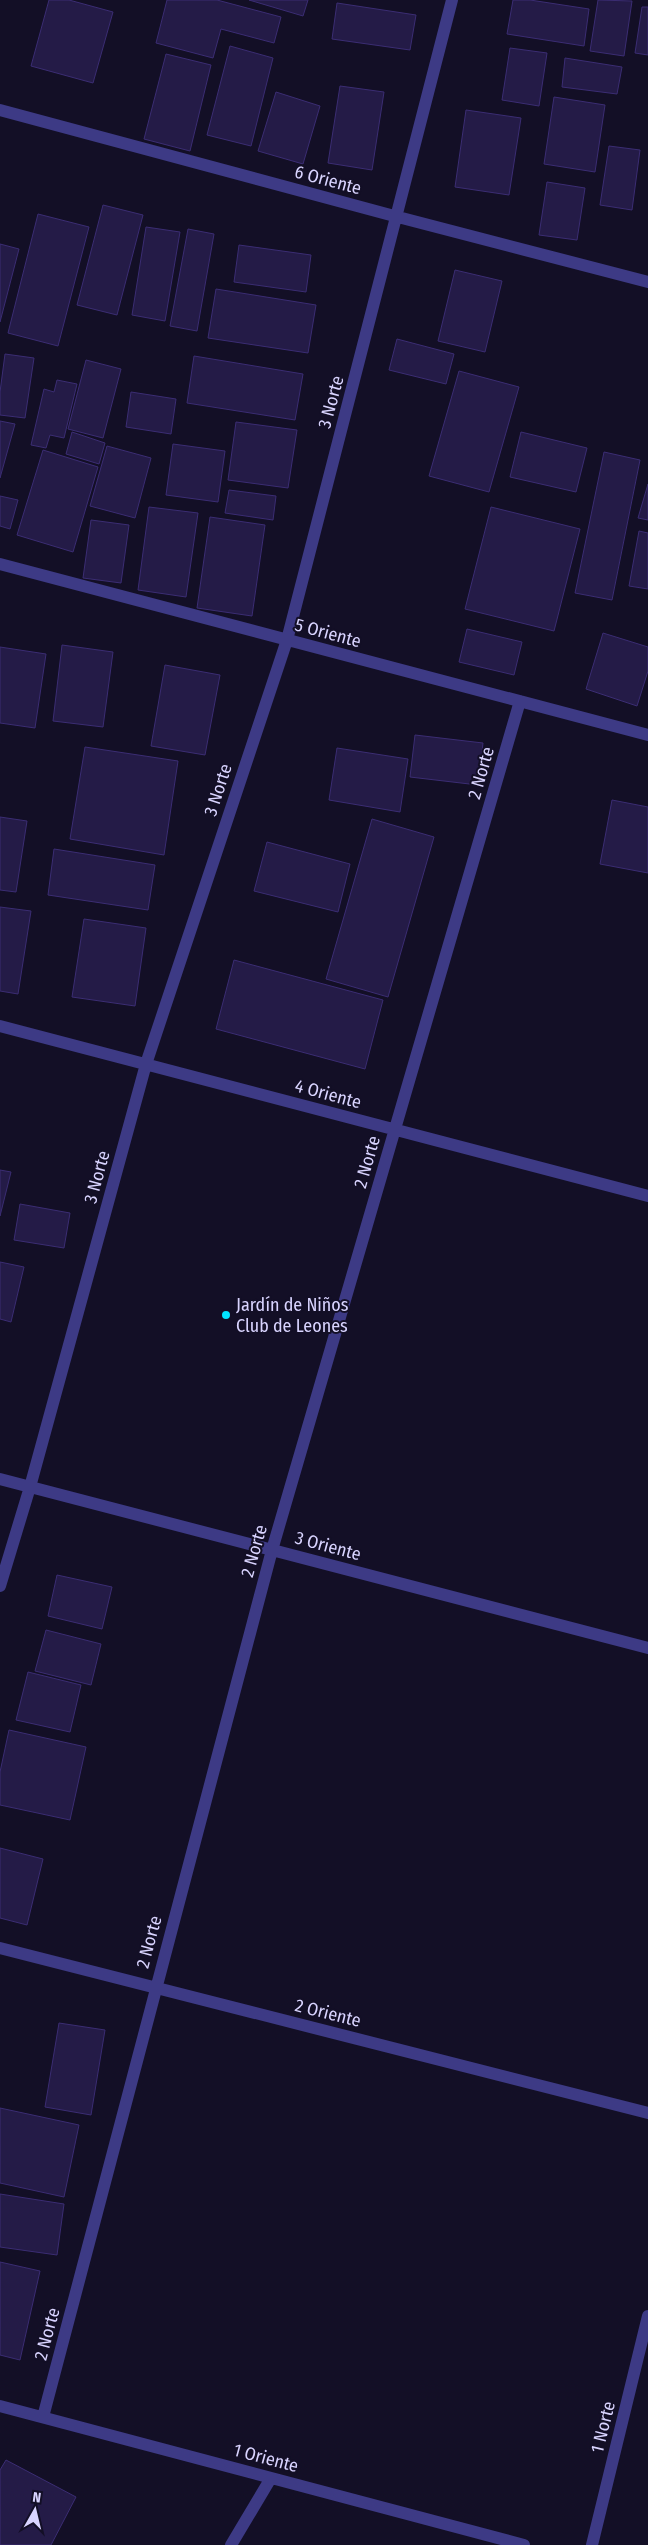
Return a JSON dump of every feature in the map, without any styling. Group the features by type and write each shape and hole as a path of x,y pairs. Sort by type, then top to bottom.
{"street":[{"name":"3 Norte","path":"0,1586 30,1487 146,1064 286,640 398,217 452,0"},
{"name":"6 Oriente","path":"0,110 648,282"},
{"name":"5 Oriente","path":"0,564 648,735"},
{"name":"2 Norte","path":"43,2417 155,1987 272,1550 520,701"},
{"name":"4 Oriente","path":"0,1026 648,1196"},
{"name":"3 Oriente","path":"0,1479 648,1648"},
{"name":"2 Oriente","path":"0,1948 648,2113"},
{"name":"1 Norte","path":"592,2545 648,2316"},
{"name":"1 Oriente","path":"0,2406 524,2545"},
{"path":"231,2545 271,2478"}],"building":[{"path":"49,0 69,0 113,12 93,83 31,66"},
{"path":"167,0 217,0 281,17 274,43 221,29 213,58 156,43"},
{"path":"249,0 308,0 303,16"},
{"path":"513,0 530,0 589,9 584,46 507,34"},
{"path":"598,0 632,1 624,56 590,51"},
{"path":"337,3 416,15 410,50 332,39"},
{"path":"642,7 648,7 648,55 635,53"},
{"path":"230,46 273,58 251,146 207,135"},
{"path":"510,48 547,53 539,106 502,100"},
{"path":"166,54 211,65 190,151 144,139"},
{"path":"565,58 622,67 617,94 562,87"},
{"path":"340,86 384,92 372,170 328,163"},
{"path":"276,92 320,106 303,164 258,151"},
{"path":"554,97 605,105 595,172 544,164"},
{"path":"466,110 521,118 509,195 455,187"},
{"path":"609,146 640,150 632,210 600,205"},
{"path":"547,182 585,188 577,240 539,235"},
{"path":"103,205 143,215 117,315 77,305"},
{"path":"38,214 89,227 58,346 8,333"},
{"path":"146,227 180,232 165,321 132,315"},
{"path":"188,229 214,234 197,331 170,326"},
{"path":"0,244 19,249 0,322"},
{"path":"239,245 311,255 306,292 234,282"},
{"path":"455,270 502,281 485,352 438,341"},
{"path":"216,289 316,305 308,353 208,338"},
{"path":"397,339 454,354 446,384 389,370"},
{"path":"5,354 34,358 25,418 0,415 0,392"},
{"path":"194,356 303,374 295,420 187,403"},
{"path":"86,360 121,369 103,438 68,429"},
{"path":"459,371 519,387 489,492 429,476"},
{"path":"57,380 77,384 64,438 50,435 46,448 31,445 44,389 54,392"},
{"path":"131,392 176,399 171,434 126,427"},
{"path":"0,421 15,424 0,478"},
{"path":"236,422 297,430 288,488 228,480"},
{"path":"72,432 105,443 99,464 66,454"},
{"path":"521,432 587,448 576,492 510,477"},
{"path":"173,444 225,451 218,502 166,495"},
{"path":"107,446 151,458 135,518 90,506"},
{"path":"43,450 98,467 73,552 17,535"},
{"path":"604,452 640,460 612,600 575,593"},
{"path":"648,484 648,520 638,518"},
{"path":"229,490 276,496 273,520 225,513"},
{"path":"0,496 18,500 10,529 0,526"},
{"path":"149,507 198,513 186,597 138,590"},
{"path":"491,507 580,529 554,631 465,609"},
{"path":"210,517 265,525 252,616 197,608"},
{"path":"91,520 129,525 121,583 83,578"},
{"path":"639,531 648,533 648,589 629,586"},
{"path":"467,629 522,642 514,675 459,662"},
{"path":"603,633 648,647 648,671 637,706 586,689"},
{"path":"62,645 113,652 103,727 53,721"},
{"path":"0,647 46,654 35,728 0,723"},
{"path":"165,665 220,675 205,755 151,746"},
{"path":"415,735 483,743 478,785 410,777"},
{"path":"85,747 178,761 164,855 70,839"},
{"path":"337,748 408,759 400,812 329,800"},
{"path":"612,800 648,807 648,873 600,864"},
{"path":"0,817 27,821 16,892 0,890"},
{"path":"372,819 434,837 388,997 326,979"},
{"path":"267,842 350,864 338,912 254,891"},
{"path":"54,849 155,865 148,910 48,895"},
{"path":"0,907 31,911 18,994 0,991"},
{"path":"84,919 146,928 135,1006 72,997"},
{"path":"234,960 383,1000 365,1069 216,1029"},
{"path":"0,1170 11,1172 0,1216"},
{"path":"20,1204 70,1213 64,1248 14,1240"},
{"path":"0,1262 24,1267 11,1322 0,1319"},
{"path":"57,1575 112,1587 102,1629 48,1616"},
{"path":"46,1630 101,1644 91,1685 35,1671"},
{"path":"28,1672 81,1685 70,1732 16,1720"},
{"path":"9,1730 86,1747 70,1820 0,1805 0,1772"},
{"path":"0,1848 43,1859 27,1925 0,1918"},
{"path":"59,2023 105,2030 91,2115 45,2107"},
{"path":"0,2108 79,2125 64,2197 0,2183"},
{"path":"0,2194 64,2204 57,2255 0,2247"},
{"path":"0,2262 40,2271 20,2360 0,2355"},
{"path":"6,2460 76,2497 51,2545 0,2545 0,2470"}],"place":[{"name":"Jardín de Niños Club de Leones","path":"226,1315"}]}
